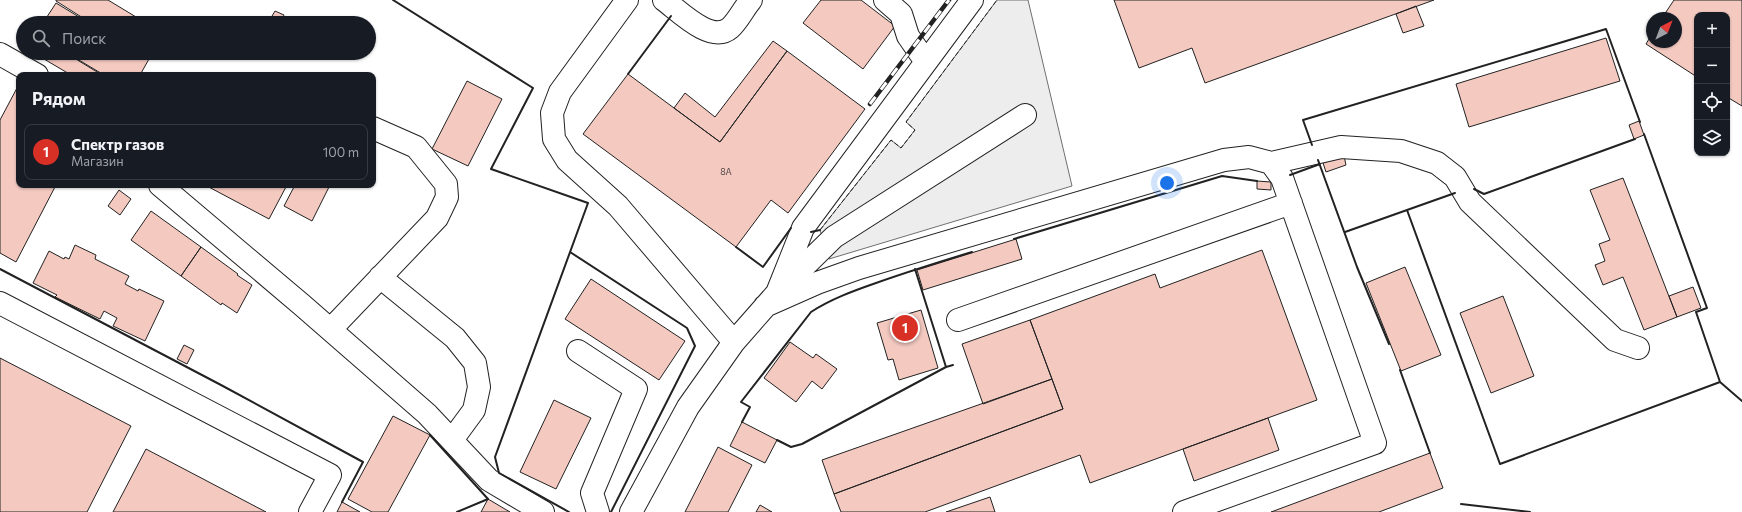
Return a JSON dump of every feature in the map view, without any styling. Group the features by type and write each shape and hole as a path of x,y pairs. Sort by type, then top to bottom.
{"lane":[{"path":"627,0 560,92 552,113 554,139 567,160 618,206 734,342"},
{"path":"664,0 709,32 720,32 730,28 750,0"},
{"path":"885,0 901,14 908,36 926,62"},
{"path":"771,300 803,228 972,0"},
{"path":"0,54 32,72"},
{"path":"631,512 688,407 734,342 771,300 834,237 1025,115"},
{"path":"330,329 437,218 447,197 446,184 416,148 376,129"},
{"path":"771,300 859,268 1224,160 1249,157 1271,163 1341,147 1401,151 1437,162 1455,177 1470,202 1614,340 1638,348"},
{"path":"1184,512 1375,443 1282,178 1271,163"},
{"path":"164,188 330,329 427,414 489,480 543,512"},
{"path":"958,320 1291,204"},
{"path":"380,277 455,338 475,363 479,388 474,410 452,440"},
{"path":"0,303 330,475 310,512"},
{"path":"578,351 636,389 592,493 598,512"}],"shaded area":[{"path":"997,0 1028,0 1072,186 829,259 820,230 891,140 901,148 915,130 906,122"}],"building":[{"path":"108,0 134,16 80,16 56,1"},
{"path":"821,0 861,0 895,26 863,69 803,23"},
{"path":"1114,0 1434,0 1205,83 1192,48 1139,68"},
{"path":"1674,0 1742,0 1742,106 1730,99 1730,12 1694,12 1694,75 1652,48 1682,48 1682,12 1666,12"},
{"path":"56,3 77,16 48,16"},
{"path":"1416,6 1424,26 1403,33 1396,14"},
{"path":"275,11 284,15 284,16 272,16"},
{"path":"1606,38 1620,81 1469,127 1456,84"},
{"path":"773,41 787,51 720,142 674,108 685,93 715,117"},
{"path":"787,51 865,109 788,213 771,200 736,247 583,134 628,74 720,142"},
{"path":"46,60 77,60 97,72 66,72"},
{"path":"79,60 148,60 142,72 99,72"},
{"path":"467,81 502,99 468,166 432,149"},
{"path":"16,90 16,188 54,188 16,262 0,253 0,120"},
{"path":"1639,121 1644,135 1634,139 1629,125"},
{"path":"1344,156 1346,165 1326,172 1323,163"},
{"path":"1623,178 1677,317 1644,330 1623,277 1603,285 1595,265 1605,261 1599,244 1610,240 1590,190"},
{"path":"1257,181 1271,182 1271,190 1257,189"},
{"path":"211,188 285,188 269,219"},
{"path":"293,188 328,188 312,221 284,206"},
{"path":"119,190 131,199 120,215 108,206"},
{"path":"151,211 201,247 181,276 131,240"},
{"path":"1016,239 1022,259 923,290 917,270"},
{"path":"75,245 96,255 95,259 129,276 125,284 138,291 139,289 164,301 145,341 113,326 117,318 104,311 100,319 55,297 57,295 33,283 49,251 64,259 65,257 69,259"},
{"path":"201,247 252,285 237,313 222,303 221,305 181,276"},
{"path":"1262,250 1317,400 1090,483 1080,455 925,512 841,512 834,494 1063,409 1030,320 1155,274 1160,288"},
{"path":"1405,267 1441,355 1401,371 1366,283"},
{"path":"591,279 685,341 659,380 565,319"},
{"path":"1693,287 1701,308 1677,317 1669,296"},
{"path":"1503,296 1534,376 1491,393 1460,313"},
{"path":"921,310 938,368 899,380 893,359 888,360 877,323"},
{"path":"1030,320 1052,379 983,404 962,344"},
{"path":"790,342 813,358 816,354 837,369 822,389 812,381 796,402 764,378"},
{"path":"184,345 194,350 187,364 177,359"},
{"path":"0,358 131,426 87,512 0,512"},
{"path":"1052,379 1063,409 834,494 822,460"},
{"path":"554,400 591,418 556,489 520,472"},
{"path":"393,416 430,435 388,512 372,512 348,499"},
{"path":"1268,418 1279,450 1194,481 1183,449"},
{"path":"742,422 777,440 765,463 730,446"},
{"path":"718,447 752,465 728,512 685,512"},
{"path":"146,449 266,512 113,512"},
{"path":"1430,453 1443,488 1379,512 1271,512"},
{"path":"990,497 995,512 946,512"},
{"path":"488,499 510,512 481,512"},
{"path":"342,502 360,512 337,512"},
{"path":"760,505 772,512 756,512"}],"railway":[{"path":"870,104 949,0"}],"fence":[{"path":"820,230 891,140 901,148 915,130 906,122 997,0"}],"wall":[{"path":"393,0 533,88 491,169 588,203 495,457 499,473 569,512"},
{"path":"628,74 671,16"},
{"path":"1312,145 1303,120 1606,29 1640,122"},
{"path":"1407,210 1500,464 1720,382 1696,312 1707,308 1644,134"},
{"path":"1474,189 1484,194 1635,139"},
{"path":"1318,160 1357,267 1389,344"},
{"path":"1290,175 1320,164"},
{"path":"1014,239 1222,176 1257,181"},
{"path":"1345,232 1455,193"},
{"path":"736,247 763,267 791,228"},
{"path":"811,232 820,230"},
{"path":"570,252 687,328 695,346 611,512"},
{"path":"742,422 750,407 741,402 811,312 834,299 859,289 972,252"},
{"path":"0,269 221,385 363,462 342,502"},
{"path":"915,269 946,367 953,365"},
{"path":"777,440 791,447 802,444 946,367"},
{"path":"1400,370 1430,453"},
{"path":"1720,382 1742,401"},
{"path":"430,435 488,499 457,512"},
{"path":"1461,504 1530,512"}],"place":[{"name":"Спектр газов","path":"905,328"}]}
